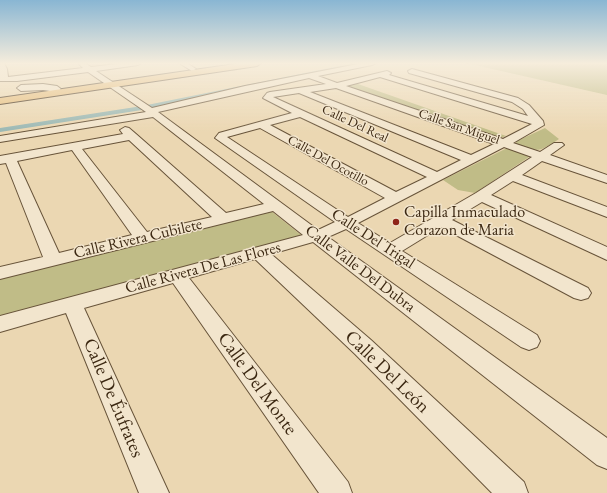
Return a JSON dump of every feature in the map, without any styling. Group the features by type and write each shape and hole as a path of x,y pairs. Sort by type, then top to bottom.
{"main road":[{"path":"0,97 83,86"},
{"path":"0,101 92,86"}],"street":[{"path":"30,86 57,89"},
{"name":"Calle Valle Del Dubra","path":"114,86 149,110 607,455"},
{"path":"0,139 149,110 260,86"},
{"name":"Calle Del Real","path":"333,86 270,95 267,98 436,176"},
{"name":"Calle San Miguel","path":"342,86 502,137 542,156 607,179"},
{"path":"365,86 464,119"},
{"path":"427,86 539,123"},
{"path":"465,86 515,100 526,107 539,123"},
{"path":"301,91 470,159"},
{"path":"260,124 299,114"},
{"name":"Calle Rivera De Las Flores","path":"0,324 317,236 396,198 470,159 502,137 516,136 538,126 539,123"},
{"name":"Calle Del Trigal","path":"260,124 223,135 221,138 346,223 391,250 529,341"},
{"name":"Calle Del Ocotillo","path":"260,124 396,198"},
{"path":"53,259 5,159 75,147 128,133 223,219"},
{"path":"391,250 513,176 558,145"},
{"path":"75,147 142,237"},
{"path":"513,176 607,212"},
{"path":"481,196 607,254"},
{"name":"Calle Rivera Cubilete","path":"0,273 142,237 276,206"},
{"path":"440,220 581,294"},
{"name":"Calle Del León","path":"259,253 363,347 513,493"},
{"name":"Calle Del Monte","path":"177,275 337,493"},
{"name":"Calle De Éufrates","path":"72,303 154,493"}],"shaded area":[{"path":"346,86 364,86 506,136 500,138"},
{"path":"567,86 607,86 607,95"},
{"path":"545,128 559,139 538,150 529,149 515,144 517,141"},
{"path":"505,149 512,149 528,155 529,157 475,193 458,190 443,180"},
{"path":"271,211 301,235 0,320 0,276"}],"waterway":[{"path":"0,130 142,108 249,86"}],"place":[{"name":"Capilla Inmaculado Corazon de Maria","path":"396,222"}]}
